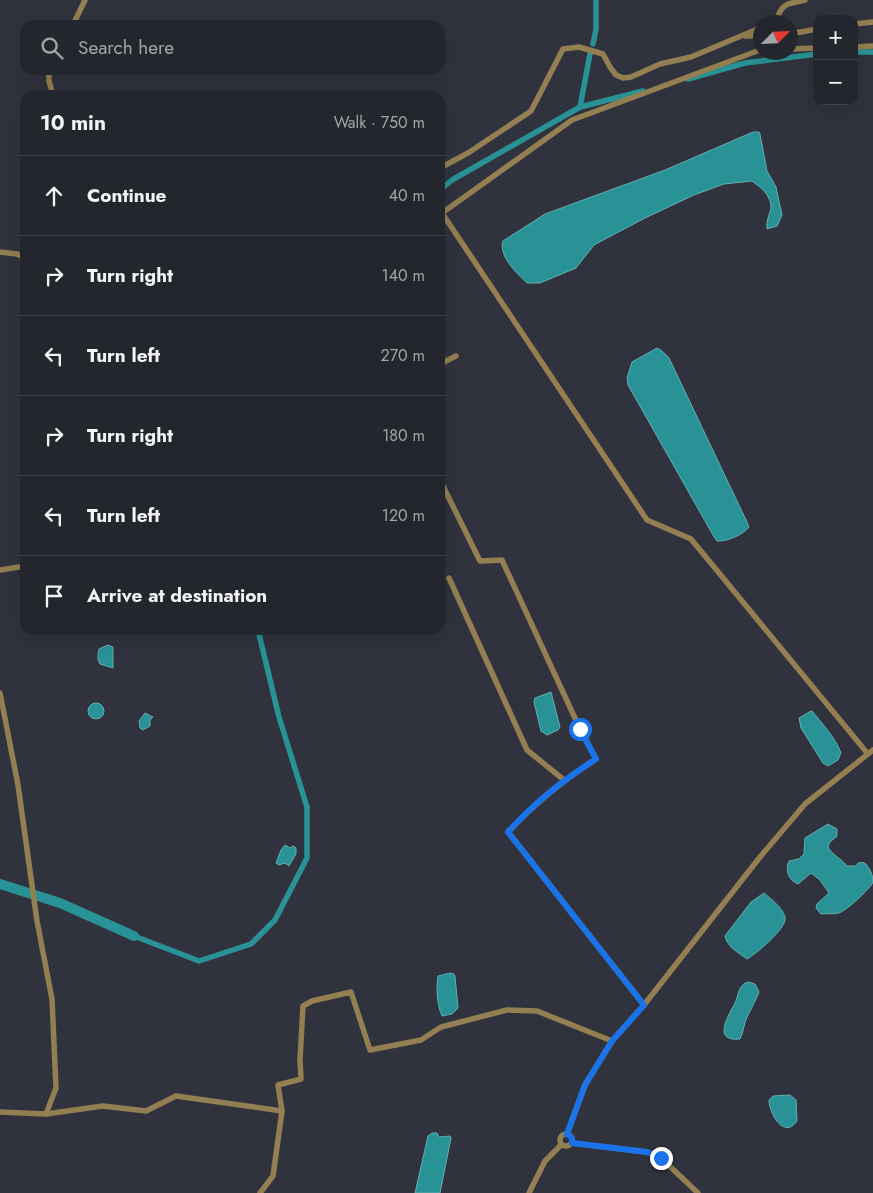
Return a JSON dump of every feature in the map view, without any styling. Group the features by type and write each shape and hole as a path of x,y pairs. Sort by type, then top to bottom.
{"street":[{"path":"75,20 85,0"},
{"path":"778,15 780,8 785,4 805,0"},
{"path":"858,24 873,22"},
{"path":"798,33 813,30"},
{"path":"445,165 468,153 531,111 562,49 579,47 602,54 616,75 623,78 632,77 660,64 691,57 714,49 753,31"},
{"path":"738,36 753,36"},
{"path":"858,47 873,46"},
{"path":"798,49 813,48"},
{"path":"445,211 572,120 753,53"},
{"path":"49,75 52,90"},
{"path":"445,218 646,520 691,539 868,754"},
{"path":"0,252 20,256"},
{"path":"445,362 456,356"},
{"path":"445,490 480,561 502,560 580,729 596,759 564,780 520,818 508,832 644,1005"},
{"path":"0,570 20,567"},
{"path":"449,578 528,750 564,780"},
{"path":"0,693 18,785 37,921 52,999 56,1088 46,1114"},
{"path":"561,1144 560,1137 567,1134 585,1085 612,1041 644,1005 760,857 805,804 873,750"},
{"path":"260,1193 273,1176 282,1111 278,1085 301,1079 300,1060 303,1006 312,1001 351,992 370,1050 421,1040 441,1027 507,1010 537,1011 612,1041"},
{"path":"0,1112 46,1114 103,1106 146,1111 176,1096 282,1111"},
{"path":"567,1134 572,1138 572,1143"},
{"path":"561,1144 566,1147 572,1143 647,1152 661,1158 698,1193"},
{"path":"529,1193 545,1161 561,1144"}],"water":[{"path":"753,132 759,132 760,134 767,171 776,187 782,215 777,226 767,229 771,209 770,202 767,194 752,181 724,184 694,195 645,218 594,245 576,268 540,283 527,283 514,269 503,252 503,241 545,214 665,170"},
{"path":"657,348 669,358 747,522 749,527 743,533 734,537 717,541 628,385 627,378 632,362"},
{"path":"108,645 113,647 113,668 100,664 98,660 99,649"},
{"path":"551,692 560,727 558,730 547,735 541,731 534,702 535,698"},
{"path":"93,703 99,703 104,708 102,717 93,719 88,714 88,708"},
{"path":"811,711 832,736 841,753 838,760 828,766 823,763 801,728 799,718"},
{"path":"145,713 153,717 150,720 150,726 143,730 140,728 139,721"},
{"path":"828,824 837,829 837,836 830,842 828,847 830,850 847,866 865,863 871,872 873,882 854,903 841,912 821,914 816,908 817,904 829,893 820,880 811,873 798,884 790,877 787,868 789,861 799,859 804,854 805,838"},
{"path":"285,845 290,848 293,846 296,848 296,854 289,866 285,863 279,865 276,863"},
{"path":"764,893 781,909 785,920 780,930 763,947 747,959 731,947 725,936 751,902"},
{"path":"450,973 455,976 458,1008 452,1014 442,1016 437,996 438,976"},
{"path":"749,982 755,984 759,992 740,1039 731,1039 726,1036 724,1026 740,989"},
{"path":"790,1095 796,1100 797,1121 787,1128 782,1126 774,1117 769,1100 773,1096"},
{"path":"432,1133 437,1133 439,1137 450,1136 451,1138 440,1193 415,1193 428,1136"}],"waterway":[{"path":"593,44 596,29 596,0"},
{"path":"858,52 873,52"},
{"path":"580,107 590,54"},
{"path":"688,79 745,63 813,54"},
{"path":"445,186 452,180 580,107 643,91"},
{"path":"134,936 199,961 251,944 275,920 307,858 307,807 279,717 259,635"},
{"path":"0,884 60,903 134,936"}],"route":[{"path":"580,729 596,759 564,780 520,818 508,832 644,1005 612,1041 585,1085 567,1134 571,1136 572,1143 647,1152 661,1158"}]}
